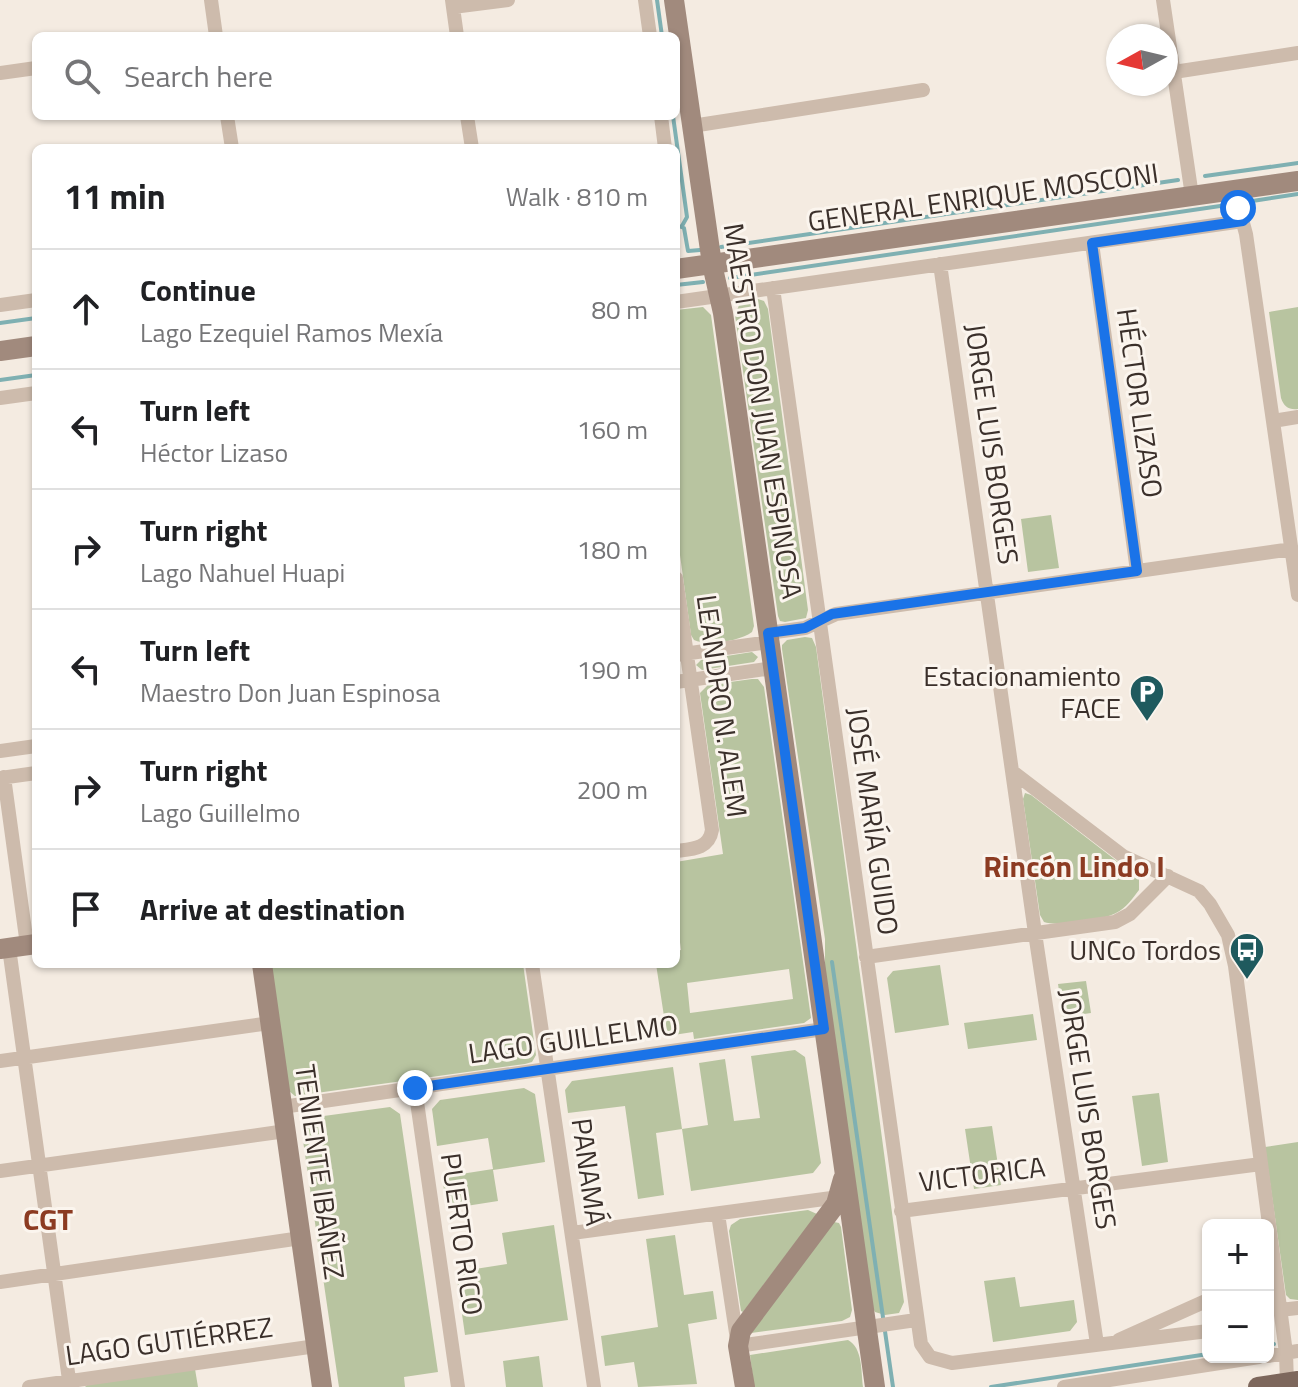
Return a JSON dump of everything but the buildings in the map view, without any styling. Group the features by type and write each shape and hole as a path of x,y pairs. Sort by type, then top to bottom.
{"main road":[{"name":"MAESTRO DON JUAN ESPINOSA","path":"674,0 679,32"},
{"name":"MAESTRO DON JUAN ESPINOSA","path":"680,42 769,637 843,1163 878,1325 875,1387"},
{"name":"GENERAL ENRIQUE MOSCONI","path":"680,268 1298,181"},
{"path":"0,351 32,347"},
{"name":"TENIENTE IBAÑEZ","path":"263,968 322,1387"},
{"name":"MAESTRO DON JUAN ESPINOSA","path":"738,1346 741,1331 839,1197 843,1163"},
{"path":"738,1346 745,1387"},
{"path":"1258,1387 1291,1384"}],"street":[{"path":"211,0 215,32"},
{"path":"456,32 452,4 508,0"},
{"path":"645,0 649,32"},
{"path":"1163,0 1167,24"},
{"path":"1178,71 1298,53"},
{"path":"0,73 32,69"},
{"path":"692,126 923,90"},
{"path":"1177,96 1192,196"},
{"path":"228,120 231,144"},
{"path":"468,120 471,144"},
{"path":"662,120 664,144"},
{"path":"1234,190 1243,221 1298,595"},
{"path":"680,301 1243,221"},
{"name":"HÉCTOR LIZASO","path":"1092,243 1137,571"},
{"name":"JORGE LUIS BORGES","path":"940,264 1097,1344"},
{"name":"JOSÉ MARÍA GUIDO","path":"773,288 921,1344 930,1357 940,1362 957,1363 1097,1344"},
{"path":"0,305 32,301"},
{"path":"0,398 32,394"},
{"path":"1273,421 1298,417"},
{"path":"681,655 805,628 832,614 1292,549"},
{"name":"LEANDRO N. ALEM","path":"680,850 699,847 708,841 711,824 683,681 681,655"},
{"path":"683,681 773,668"},
{"path":"0,750 32,746"},
{"path":"1013,772 1123,856 1191,886 1203,895 1230,942 1267,1219"},
{"path":"32,774 2,778 18,946 24,1058 70,1384"},
{"path":"866,957 1106,924 1137,909 1168,876"},
{"name":"PANAMÁ","path":"533,968 594,1387"},
{"path":"0,1061 270,1023"},
{"name":"LAGO GUILLELMO","path":"282,1107 824,1029"},
{"name":"PUERTO RICO","path":"415,1088 458,1387"},
{"path":"0,1171 286,1131"},
{"name":"VICTORICA","path":"901,1211 1261,1164"},
{"path":"572,1233 839,1197"},
{"path":"718,1214 738,1346 916,1320"},
{"path":"0,1282 301,1238"},
{"path":"1274,1291 1277,1317 1292,1352 1291,1384"},
{"path":"1115,1342 1202,1303"},
{"path":"1277,1317 1298,1308"},
{"path":"1097,1344 1202,1332"},
{"name":"LAGO GUTIÉRREZ","path":"29,1387 70,1384 316,1346"},
{"path":"1064,1387 1220,1363"}],"green space":[{"path":"755,298 764,301 768,309 808,610 806,618 785,622 780,621 778,616 735,315 740,303"},
{"path":"703,307 711,315 754,626 752,632 732,640 700,642 691,635 680,555 680,310"},
{"path":"1298,307 1298,409 1295,409 1285,406 1281,398 1269,312"},
{"path":"1051,515 1059,568 1028,572 1021,519"},
{"path":"812,638 816,647 904,1302 899,1313 885,1315 875,1312 872,1306 825,976 825,939 782,649 787,640"},
{"path":"752,652 758,657 754,662 702,670 696,665 701,660"},
{"path":"752,679 758,679 764,687 811,1018 804,1023 694,1039 693,1032 667,1036 657,968 680,968 680,861 723,854 700,693 708,685","holes":["789,969 793,999 690,1013 687,983"]},
{"path":"1025,793 1139,878 1139,890 1129,903 1110,916 1059,924 1044,922 1040,915 1023,799"},
{"path":"940,965 949,1025 895,1033 887,978 893,971"},
{"path":"272,968 524,968 536,1055 532,1062 295,1096 289,1091"},
{"path":"1086,981 1091,1013 1063,1017 1058,984"},
{"path":"1033,1014 1037,1040 968,1049 964,1023"},
{"path":"795,1050 805,1057 821,1163 813,1173 691,1191 682,1129 708,1125 699,1063 725,1059 734,1121 760,1118 751,1056"},
{"path":"673,1067 682,1129 656,1133 664,1195 638,1199 625,1106 568,1113 565,1090 572,1081"},
{"path":"524,1088 535,1094 545,1162 493,1170 498,1201 447,1209 442,1177 493,1169 488,1138 437,1146 432,1109 440,1100"},
{"path":"1159,1093 1168,1162 1142,1166 1132,1096"},
{"path":"390,1107 400,1114 438,1372 404,1377 405,1387 339,1387 301,1127 309,1118"},
{"path":"992,1126 1001,1185 974,1189 965,1129"},
{"path":"1298,1142 1298,1300 1286,1295 1265,1147"},
{"path":"808,1210 817,1214 741,1311 729,1231 731,1225 740,1219"},
{"path":"834,1222 841,1227 852,1310 850,1317 842,1321 751,1333"},
{"path":"554,1225 568,1320 465,1335 456,1272 507,1264 502,1233"},
{"path":"675,1235 684,1295 713,1291 717,1319 688,1324 697,1384 638,1387 634,1362 605,1366 601,1336 658,1327 646,1239"},
{"path":"1015,1277 1020,1307 1074,1300 1077,1322 1070,1331 993,1342 984,1281"},
{"path":"848,1340 859,1354 863,1387 754,1387 750,1355"},
{"path":"539,1356 543,1387 506,1387 503,1361"},
{"path":"195,1369 198,1387 85,1387 87,1385"}],"waterway":[{"path":"657,0 661,32"},
{"path":"674,120 677,144"},
{"path":"1205,176 1298,163"},
{"path":"680,166 687,217 682,226"},
{"path":"721,247 1178,180"},
{"path":"1246,202 1298,194"},
{"path":"730,278 1227,205"},
{"path":"680,226 684,228 688,251 700,250"},
{"path":"680,285 703,282"},
{"path":"0,323 32,319"},
{"path":"0,380 32,376"},
{"path":"832,962 893,1387"},
{"path":"991,1387 1202,1355"}],"place":[{"name":"Estacionamiento FACE","path":"1147,723"},
{"name":"UNCo Tordos","path":"1247,981"}],"district":[{"name":"Rincón Lindo I","path":"1074,867"},
{"name":"CGT","path":"48,1220"}],"route":[{"path":"415,1088 824,1029 768,633 805,628 832,614 1137,571 1092,243 1243,221 1238,208"}]}
